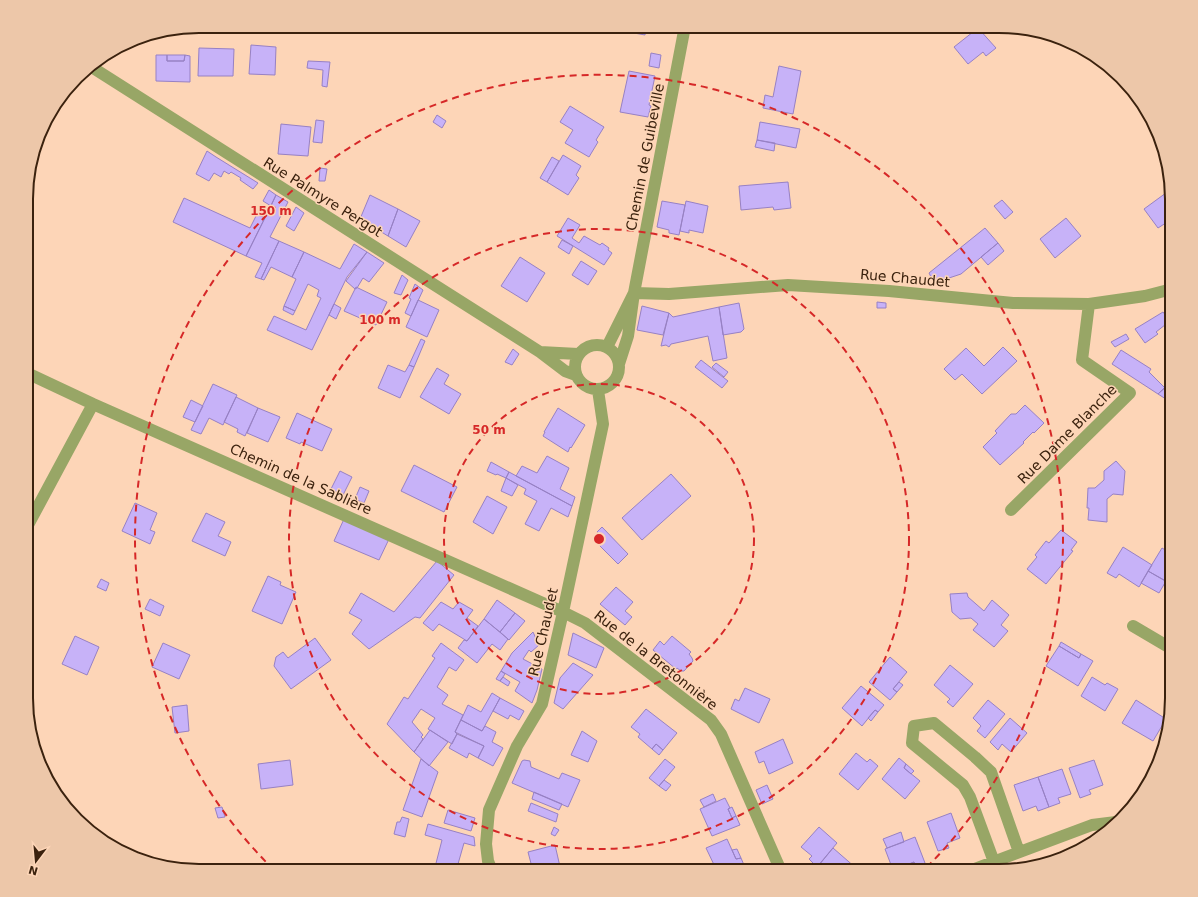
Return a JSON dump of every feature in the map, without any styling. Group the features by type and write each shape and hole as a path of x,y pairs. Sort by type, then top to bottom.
{"street":[{"name":"Chemin de Guibeville","path":"634,293 684,33"},
{"name":"Rue Palmyre Pergot","path":"95,69 540,352 566,371 576,375"},
{"name":"Rue Chaudet","path":"634,293 669,294 788,284 889,291 1014,303 1089,304 1145,296 1165,291"},
{"path":"607,347 634,293"},
{"path":"619,364 628,336 634,293"},
{"name":"Rue Dame Blanche","path":"1011,510 1130,393 1082,360 1089,304"},
{"path":"594,345 607,347 617,357 619,364 619,372 616,379 611,384 598,390 584,386 579,381 574,368 578,354 582,350 594,345"},
{"name":"Rue Palmyre Pergot","path":"540,352 578,354"},
{"name":"Chemin de la Sablière","path":"33,376 93,404 563,612"},
{"name":"Rue Chaudet","path":"489,864 486,844 489,810 517,746 542,704 603,424 598,390"},
{"path":"33,516 93,404"},
{"name":"Rue de la Bretonnière","path":"563,612 585,623 711,720 721,734 778,864"},
{"path":"1133,626 1165,645"},
{"path":"994,862 970,796 963,785 912,743 914,726 934,723 991,772 1019,852"},
{"path":"988,864 1092,825 1108,823"}],"building":[{"path":"634,33 645,33 645,35"},
{"path":"972,33 982,33 996,48 986,56 983,52 968,64 954,47"},
{"path":"251,45 276,47 275,75 249,74"},
{"path":"199,48 234,49 233,76 198,76"},
{"path":"651,53 661,55 659,68 649,66"},
{"path":"156,55 167,55 167,61 184,61 185,55 190,56 190,82 156,81"},
{"path":"167,55 185,55 184,61 167,61"},
{"path":"308,61 330,62 327,87 322,86 323,70 307,68"},
{"path":"779,66 801,71 793,114 763,108 765,95 773,97"},
{"path":"629,71 655,76 648,117 620,112"},
{"path":"570,106 604,127 596,140 598,142 589,157 565,143 573,130 560,122"},
{"path":"437,115 446,121 442,128 433,122"},
{"path":"316,120 324,121 322,143 313,142"},
{"path":"760,122 800,129 796,148 757,140"},
{"path":"281,124 311,127 308,156 278,154"},
{"path":"757,140 775,143 774,151 755,147"},
{"path":"207,151 258,183 253,189 240,180 241,178 231,172 229,174 224,171 221,177 214,173 209,181 196,174"},
{"path":"563,155 581,166 576,175 579,178 568,195 547,182"},
{"path":"552,157 559,161 547,182 540,178"},
{"path":"320,168 327,169 325,181 319,181"},
{"path":"788,182 791,208 774,210 773,207 741,210 739,186"},
{"path":"269,190 276,195 271,206 263,201"},
{"path":"1165,194 1165,224 1158,228 1144,209"},
{"path":"276,195 288,202 270,237 279,241 261,279 255,277 262,263 246,256"},
{"path":"370,195 398,209 388,236 360,219"},
{"path":"184,198 250,228 257,214 265,218 246,256 173,222"},
{"path":"1002,200 1013,212 1005,219 994,206"},
{"path":"662,201 685,205 679,235 669,233 669,230 657,227"},
{"path":"686,201 708,206 703,233 689,230 689,233 680,231"},
{"path":"296,207 304,213 294,231 286,226"},
{"path":"398,209 420,221 406,247 388,236"},
{"path":"568,218 580,225 572,238 579,243 584,236 600,245 602,243 609,248 608,250 612,253 604,265 557,236"},
{"path":"1066,218 1081,236 1055,258 1040,239"},
{"path":"985,228 998,243 961,274 934,283 929,273"},
{"path":"562,240 573,246 569,254 558,247"},
{"path":"279,241 304,252 292,277 271,267 264,280 261,279"},
{"path":"998,243 1004,251 988,265 981,257"},
{"path":"354,244 367,252 347,277 312,350 267,330 274,316 306,330 321,298 317,296 319,290 308,284 295,311 284,306 296,279 292,277 304,252 340,269"},
{"path":"367,252 384,263 369,282 363,278 355,289 346,281"},
{"path":"520,257 545,273 527,302 501,286"},
{"path":"581,261 597,271 588,285 572,275"},
{"path":"402,275 408,280 401,295 394,293"},
{"path":"415,284 423,290 411,316 405,313"},
{"path":"356,287 387,302 376,325 344,311"},
{"path":"418,300 439,310 427,337 406,327"},
{"path":"877,302 886,303 886,308 877,308"},
{"path":"739,303 744,329 741,332 723,335 719,307"},
{"path":"334,304 341,308 336,319 329,315"},
{"path":"284,306 295,311 293,315 283,310"},
{"path":"642,306 669,313 663,335 637,330"},
{"path":"719,307 727,358 713,361 708,336 671,344 669,347 666,345 661,346 669,313 673,317"},
{"path":"1163,312 1165,315 1165,325 1156,332 1158,334 1145,343 1135,329"},
{"path":"1126,334 1129,339 1115,347 1111,342"},
{"path":"421,339 425,341 414,367 409,365"},
{"path":"1003,347 1017,361 982,394 962,374 955,380 944,369 966,348 984,366"},
{"path":"513,349 519,354 512,365 505,362"},
{"path":"1121,350 1151,369 1149,372 1165,388 1158,394 1112,364"},
{"path":"701,360 728,381 722,388 695,367"},
{"path":"716,363 728,372 724,377 712,367"},
{"path":"388,365 405,372 409,365 414,367 400,398 378,388"},
{"path":"437,368 449,375 444,384 461,394 449,414 420,397"},
{"path":"213,384 237,395 223,425 209,418 201,434 191,430"},
{"path":"1165,387 1165,398 1158,394"},
{"path":"236,397 258,408 245,436 237,432 238,429 224,422"},
{"path":"191,400 203,406 195,422 183,417"},
{"path":"1025,405 1044,423 1000,465 983,447 997,433 995,431 1011,414 1016,414"},
{"path":"258,408 280,417 268,442 247,433"},
{"path":"558,408 585,425 568,452 543,436"},
{"path":"297,413 332,429 322,451 301,442 300,444 286,438"},
{"path":"547,456 569,468 560,489 575,497 572,506 516,476 522,466 537,473"},
{"path":"1116,461 1125,471 1123,495 1113,494 1107,499 1107,522 1088,520 1088,488 1095,488 1104,480 1104,471"},
{"path":"491,462 509,472 506,478 487,471"},
{"path":"414,465 457,487 444,512 401,491"},
{"path":"340,471 352,477 343,495 331,489"},
{"path":"509,472 572,506 568,517 551,508 539,531 525,524 537,501 524,494 526,489 506,478"},
{"path":"671,474 691,496 642,540 622,518"},
{"path":"506,478 518,485 512,496 501,491"},
{"path":"360,487 369,491 364,503 355,499"},
{"path":"487,496 507,507 493,534 473,522"},
{"path":"135,503 157,513 150,530 155,532 150,544 122,531"},
{"path":"206,513 225,522 218,536 231,542 225,556 192,541"},
{"path":"344,519 389,539 379,560 334,541"},
{"path":"602,527 628,554 618,564 596,542 601,537 597,532"},
{"path":"1061,530 1077,542 1071,550 1073,551 1046,584 1027,569 1037,557 1035,555 1046,541 1049,543"},
{"path":"1123,547 1152,565 1139,587 1119,574 1116,578 1107,573"},
{"path":"1162,548 1165,550 1165,581 1148,571"},
{"path":"437,561 454,575 420,618 415,617 369,649 352,634 362,620 349,613 361,593 394,612"},
{"path":"1148,571 1165,580 1159,593 1141,583"},
{"path":"268,576 281,582 280,585 296,592 282,624 252,611"},
{"path":"101,579 109,583 106,591 97,587"},
{"path":"616,587 633,602 625,611 632,617 625,625 600,604"},
{"path":"967,593 968,597 984,611 992,600 1009,615 1001,625 1008,631 994,647 973,630 978,624 971,618 960,619 952,612 950,594"},
{"path":"150,599 164,606 160,616 145,609"},
{"path":"497,600 515,613 500,632 484,619"},
{"path":"441,602 453,609 459,602 473,610 467,618 478,626 467,641 439,624 433,631 423,623"},
{"path":"515,613 525,621 509,640 500,632"},
{"path":"484,619 508,639 500,650 492,644 477,663 458,648 464,640 467,641"},
{"path":"533,632 539,645 531,652 529,650 523,659 542,669 532,703 515,691 520,682 501,671 512,653"},
{"path":"573,633 604,648 596,668 568,655"},
{"path":"75,636 99,647 87,675 62,664"},
{"path":"672,636 691,652 689,654 693,661 684,671 677,668 676,669 653,650 660,641 664,645"},
{"path":"315,638 331,660 291,689 274,666 276,657 283,652 288,658"},
{"path":"1061,642 1081,654 1079,658 1059,646"},
{"path":"163,643 190,655 179,679 152,667"},
{"path":"441,643 464,660 456,671 449,667 437,687 448,695 442,704 463,715 455,732 457,734 452,744 428,729 435,718 421,709 412,722 423,735 421,737 423,739 414,752 387,724 404,697 408,699 435,658 432,656"},
{"path":"1059,646 1079,658 1081,654 1093,661 1078,686 1046,666"},
{"path":"890,657 907,672 893,689 897,692 890,700 869,682"},
{"path":"573,663 593,675 563,709 554,703 560,678"},
{"path":"950,665 973,684 953,707 947,702 950,699 934,685"},
{"path":"501,671 505,674 500,681 496,679"},
{"path":"503,677 510,682 508,686 500,681"},
{"path":"1092,677 1105,685 1107,683 1118,689 1105,711 1081,696"},
{"path":"899,682 903,685 897,692 893,689"},
{"path":"861,686 884,705 878,712 875,710 862,726 842,708"},
{"path":"745,688 770,699 759,723 731,709 735,699 739,701"},
{"path":"492,693 500,698 482,731 461,720 468,705 481,712"},
{"path":"500,698 524,711 519,720 510,715 508,719 493,711"},
{"path":"988,700 1005,714 985,738 977,731 981,726 973,718"},
{"path":"1136,700 1164,718 1163,724 1153,741 1122,723"},
{"path":"187,705 189,731 175,733 172,707"},
{"path":"646,709 677,733 663,750 656,744 652,749 638,737 640,734 631,727"},
{"path":"875,710 878,712 871,721 868,718"},
{"path":"1010,718 1027,733 1011,752 1002,744 998,750 990,742"},
{"path":"461,720 482,731 485,726 496,732 492,742 503,748 493,766 478,758 484,746 455,732"},
{"path":"430,730 448,742 429,766 414,752"},
{"path":"582,731 597,741 588,762 571,755"},
{"path":"457,734 484,746 478,758 469,753 467,758 449,748"},
{"path":"783,739 793,763 769,774 764,761 759,763 755,752"},
{"path":"656,744 663,750 659,755 652,749"},
{"path":"856,753 867,762 870,759 878,766 858,790 839,774"},
{"path":"899,758 906,764 904,768 920,781 905,799 882,779"},
{"path":"421,759 438,772 422,817 403,810"},
{"path":"665,759 675,767 659,786 649,778"},
{"path":"290,760 293,785 261,789 258,764"},
{"path":"1094,760 1103,785 1089,790 1091,794 1080,798 1069,768"},
{"path":"522,761 530,761 531,767 559,779 562,773 580,780 568,807 512,783"},
{"path":"906,764 914,771 911,774 904,768"},
{"path":"1062,769 1071,794 1058,798 1060,803 1049,807 1038,777"},
{"path":"1038,777 1049,807 1038,811 1036,806 1023,811 1014,785"},
{"path":"664,780 671,785 666,791 659,786"},
{"path":"767,785 773,799 762,804 756,790"},
{"path":"534,792 562,804 559,810 532,799"},
{"path":"713,794 716,801 704,807 700,800"},
{"path":"725,798 730,808 728,809 732,818 736,816 740,825 712,836 700,809"},
{"path":"531,803 558,814 556,822 528,811"},
{"path":"222,807 225,817 218,818 215,808"},
{"path":"732,807 736,816 732,818 728,809"},
{"path":"448,810 475,818 471,831 444,823"},
{"path":"951,813 960,838 947,843 949,848 938,851 927,822"},
{"path":"402,817 409,819 405,837 394,834 397,822 400,822"},
{"path":"428,824 474,837 475,846 464,843 458,864 436,864 442,840 425,835"},
{"path":"554,827 559,830 555,836 551,834"},
{"path":"819,827 837,843 820,864 814,864 809,859 812,856 801,847"},
{"path":"901,832 904,842 887,848 883,839"},
{"path":"915,837 925,863 915,864 914,862 909,864 891,864 885,849"},
{"path":"727,839 736,859 741,858 744,864 714,864 706,848"},
{"path":"555,845 559,864 531,864 528,852"},
{"path":"833,848 851,864 820,864"},
{"path":"737,849 741,858 736,859 732,850"}]}
